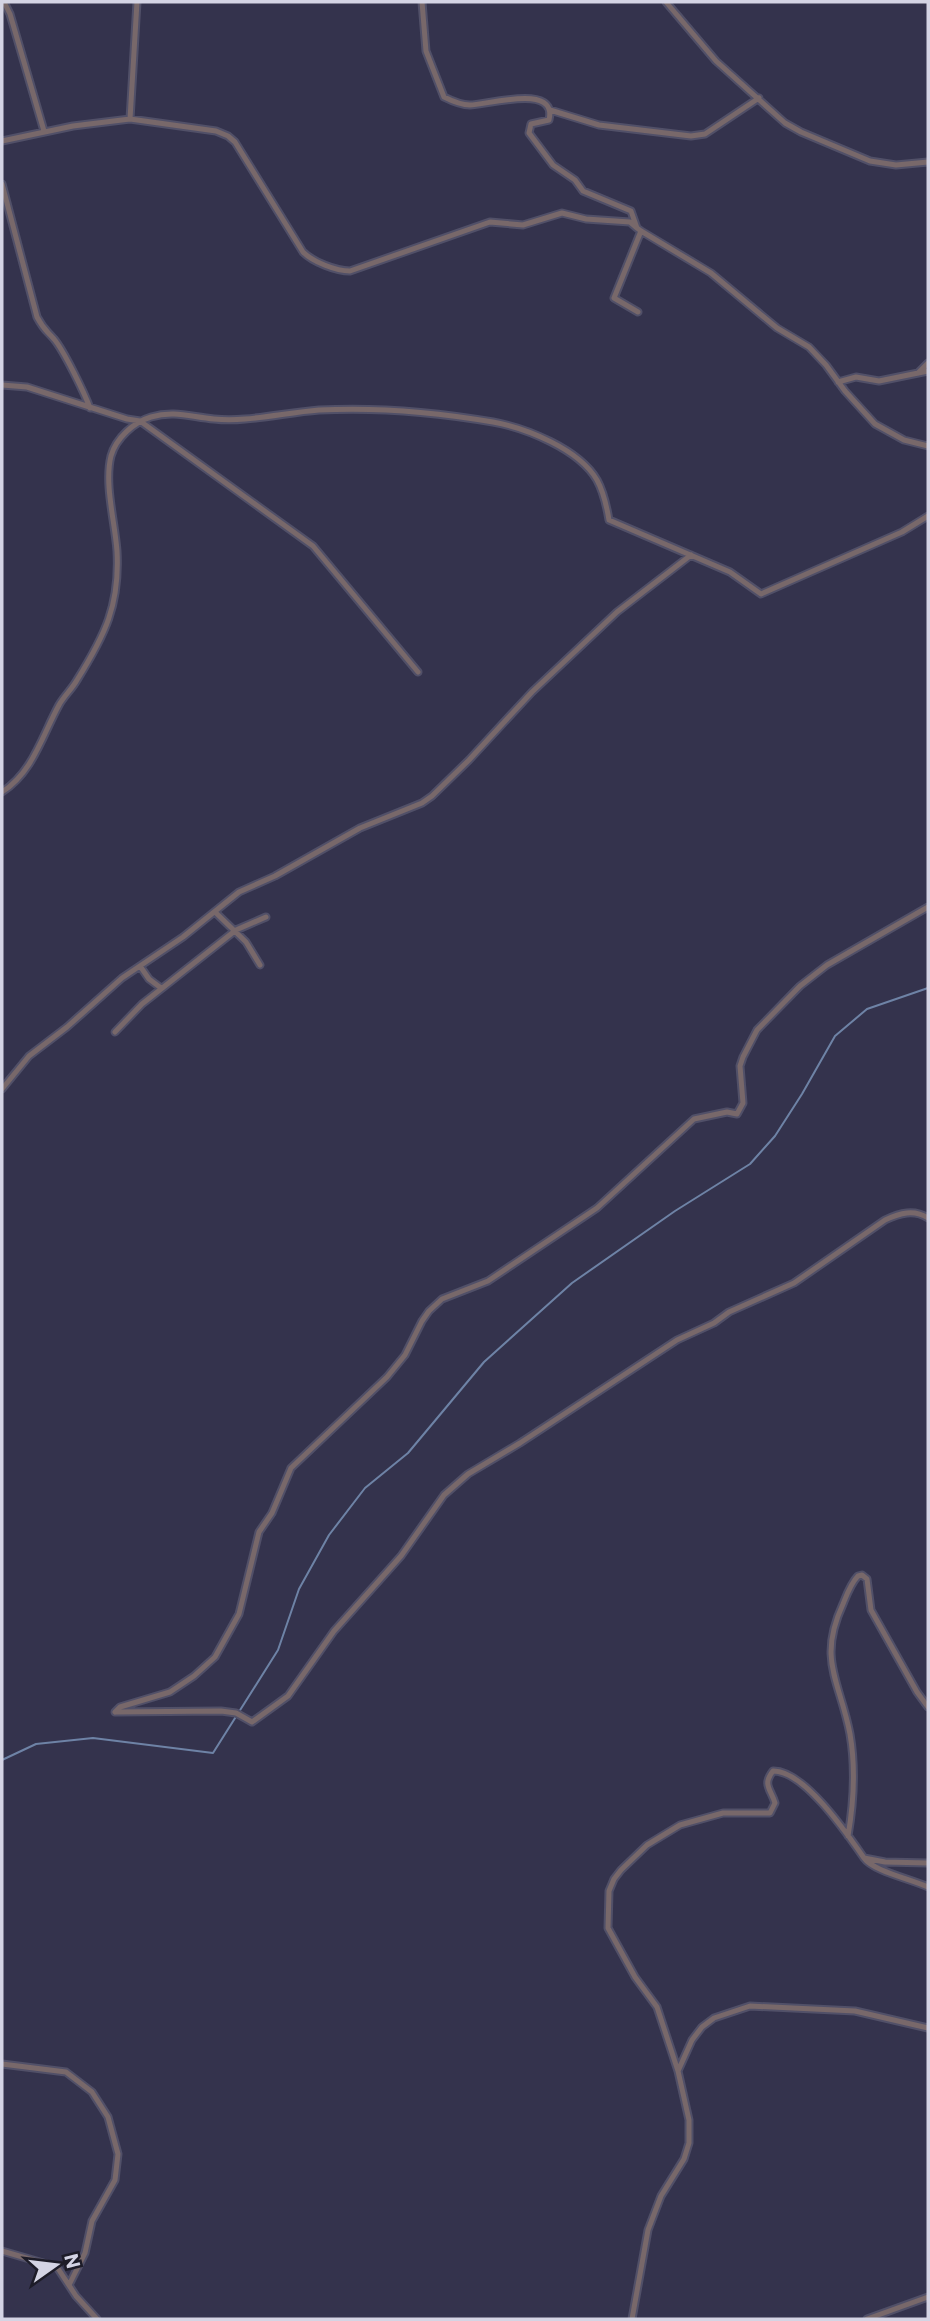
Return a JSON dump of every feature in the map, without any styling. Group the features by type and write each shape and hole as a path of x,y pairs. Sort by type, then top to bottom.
{"street":[{"path":"4,2 10,14 44,131"},
{"path":"130,119 137,2"},
{"path":"422,2 426,51 444,97 468,105 527,97 550,110 599,125 691,136 705,134 759,98"},
{"path":"666,2 716,61 785,123 860,158 896,165 928,162"},
{"path":"550,110 550,120 531,124 529,133 534,141 553,164 575,180 583,191 631,211 639,230 614,298 638,312"},
{"path":"2,141 44,131 130,119 216,131 235,142 307,257 344,271 490,222 523,225 562,213 586,219 630,222 711,273 777,328 809,347 875,424 904,440 928,446"},
{"path":"2,184 37,317 44,331 54,339 90,408"},
{"path":"917,374 928,363"},
{"path":"838,382 852,377 879,381 928,371"},
{"path":"2,385 27,387 140,421 313,546 418,672"},
{"path":"2,792 13,785 26,769 62,699 76,683 111,619 115,601 117,561 111,454 118,442 140,421 179,413 215,420 320,410 390,410 503,424 548,440 590,471 598,481 609,520 730,572 765,594 810,571 902,532 928,516"},
{"path":"2,1088 29,1056 67,1027 122,978 245,890 360,828 422,803 432,796 532,692 617,612 691,555"},
{"path":"928,907 827,965 800,986 757,1030 740,1066 743,1103 737,1114 727,1112 694,1119 597,1208 488,1281 442,1299 429,1311 405,1355 387,1377 338,1420 291,1468 272,1513 259,1532 239,1614 227,1640 211,1662 170,1692 120,1707 115,1712 221,1711 236,1713 252,1722 288,1696 334,1631 401,1556 444,1495 468,1474 677,1340 715,1323 729,1312 789,1286 885,1220 899,1214 911,1213 928,1218"},
{"path":"215,912 236,930 260,965"},
{"path":"115,1032 161,988 236,930 266,917"},
{"path":"140,966 149,979 161,988"},
{"path":"848,1836 853,1805 854,1771 850,1734 835,1684 830,1637 841,1607 858,1576 862,1575 867,1579 871,1610 928,1707"},
{"path":"632,2319 648,2230 661,2196 684,2159 689,2143 690,2120 678,2071 657,2007 628,1966 608,1928 609,1891 614,1879 647,1845 680,1825 723,1814 770,1813 775,1802 767,1787 767,1781 773,1771 788,1775 811,1793 875,1869 928,1887"},
{"path":"864,1858 884,1862 928,1863"},
{"path":"678,2071 692,2040 702,2027 714,2018 750,2006 855,2011 928,2028"},
{"path":"2,2064 66,2072 92,2092 108,2117 118,2154 115,2180 92,2221 85,2253 69,2285"},
{"path":"2,2251 60,2269 76,2296 97,2319"},
{"path":"867,2319 928,2297"}],"waterway":[{"path":"2,1760 36,1744 93,1738 213,1753 278,1650 299,1589 329,1535 365,1488 408,1453 484,1362 572,1283 675,1211 750,1164 775,1136 835,1036 867,1009 928,988"}]}
